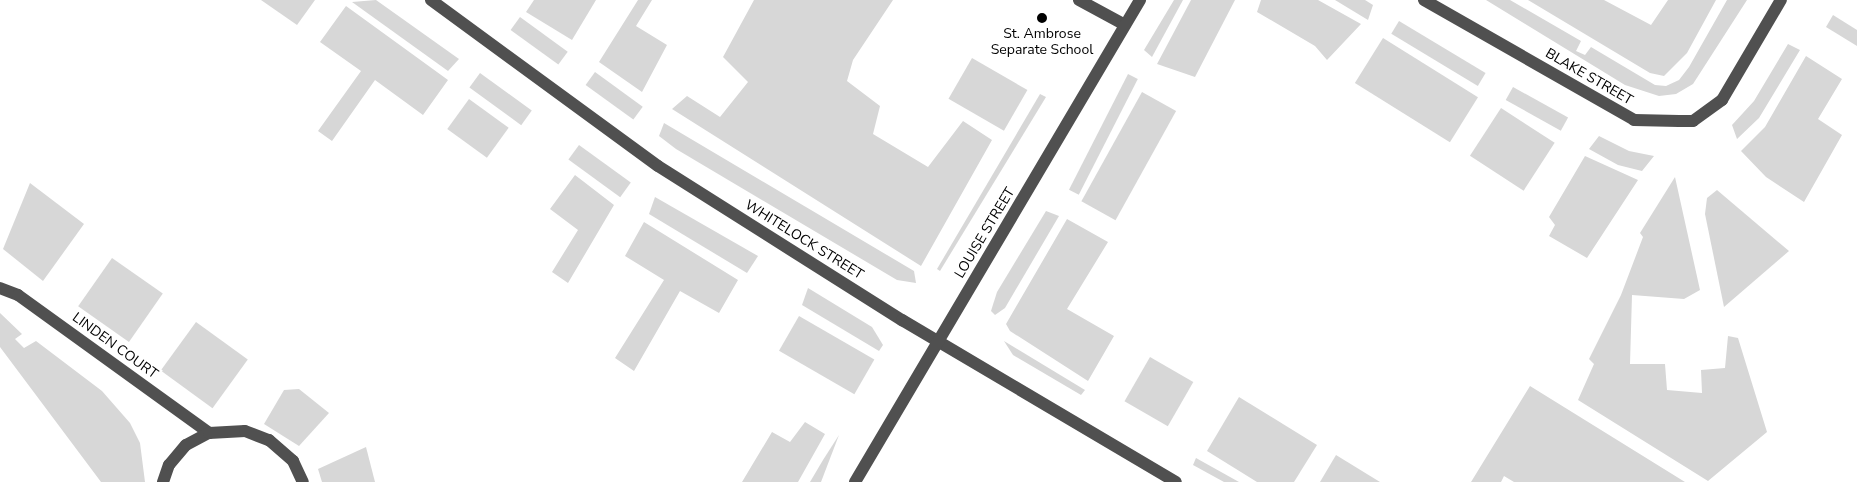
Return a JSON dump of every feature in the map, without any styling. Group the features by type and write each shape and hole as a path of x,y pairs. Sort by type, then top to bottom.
{"street":[{"name":"WHITELOCK STREET","path":"431,0 658,166 939,340 1176,482"},
{"path":"1079,0 1125,25"},
{"name":"LOUISE STREET","path":"856,482 1140,0"},
{"name":"BLAKE STREET","path":"1424,0 1634,120 1679,121 1693,120 1722,100 1781,0"},
{"name":"LINDEN COURT","path":"0,288 18,295 209,433"},
{"path":"163,482 169,465 186,445 209,433 245,431 269,440 293,460 303,482"}],"shaded area":[{"path":"261,0 315,0 297,25"},
{"path":"376,0 459,59 448,71 352,2"},
{"path":"534,0 596,0 572,40 526,12"},
{"path":"638,0 652,0 636,26 667,45 642,92 599,62"},
{"path":"754,0 893,0 853,60 847,81 880,106 873,134 928,167 963,121 992,140 921,266 672,109 687,96 720,117 748,82 723,57"},
{"path":"1174,0 1183,0 1152,57 1144,50"},
{"path":"1191,0 1235,0 1195,77 1157,64"},
{"path":"1261,0 1318,0 1361,24 1327,60 1315,46 1257,12"},
{"path":"1335,0 1365,0 1373,5 1368,20"},
{"path":"1486,0 1510,0 1581,41 1576,51 1585,55 1591,47 1655,85 1666,86 1679,80 1689,67 1727,0 1747,0 1693,84 1676,94 1659,96 1625,85"},
{"path":"1528,0 1604,0 1651,25 1668,0 1716,0 1687,53 1664,76 1650,73"},
{"path":"346,6 448,80 423,115 375,80 332,141 318,131 361,71 320,42"},
{"path":"1833,15 1857,30 1857,46 1826,27"},
{"path":"520,17 568,52 558,65 511,30"},
{"path":"1399,21 1486,73 1478,86 1391,34"},
{"path":"1383,38 1478,97 1450,142 1355,83"},
{"path":"1788,44 1800,50 1759,118 1737,139 1732,125 1754,101"},
{"path":"1806,56 1842,79 1818,119 1842,135 1804,202 1766,177 1741,151 1765,127"},
{"path":"972,58 1027,90 1004,131 948,99"},
{"path":"595,72 643,107 633,120 586,85"},
{"path":"480,73 532,111 521,125 469,88"},
{"path":"1128,74 1138,79 1079,195 1069,190"},
{"path":"1513,87 1568,118 1561,131 1506,100"},
{"path":"1142,92 1176,111 1116,220 1081,201"},
{"path":"1040,94 1046,97 940,271 937,269"},
{"path":"469,99 509,128 487,158 447,129"},
{"path":"1501,108 1555,143 1524,191 1470,156"},
{"path":"664,123 914,271 916,283 897,280 676,149 659,136"},
{"path":"1599,136 1629,151 1654,156 1642,171 1618,165 1589,149"},
{"path":"579,145 631,183 620,197 568,160"},
{"path":"1585,156 1638,180 1587,258 1549,236 1555,225 1549,217"},
{"path":"575,175 614,205 568,283 552,272 578,230 550,209"},
{"path":"1675,177 1700,290 1684,299 1632,295 1630,364 1665,364 1667,390 1702,393 1701,370 1725,368 1728,336 1738,338 1767,432 1708,481 1578,400 1594,364 1589,359 1621,295 1643,237 1640,233"},
{"path":"30,183 84,224 43,281 3,249"},
{"path":"1717,190 1789,251 1724,307 1705,214 1707,198"},
{"path":"655,197 758,256 747,273 649,214"},
{"path":"1046,211 1059,216 1005,308 995,315 991,311 997,292"},
{"path":"1067,219 1108,242 1067,309 1114,336 1088,381 1010,331 1006,324"},
{"path":"644,222 738,280 719,313 680,291 634,371 615,358 664,280 625,256"},
{"path":"112,258 163,294 129,342 78,306"},
{"path":"808,288 872,327 883,345 879,351 802,305"},
{"path":"0,313 22,334 15,339 24,348 36,341 102,391 130,423 140,443 145,482 101,482 0,347"},
{"path":"799,316 874,359 854,394 779,351"},
{"path":"196,322 248,360 213,408 161,371"},
{"path":"1004,341 1085,390 1081,395 1013,355"},
{"path":"1150,357 1193,382 1168,426 1124,401"},
{"path":"1530,386 1685,482 1514,482 1504,476 1501,482 1471,482"},
{"path":"299,389 329,413 299,446 264,424 284,390"},
{"path":"1239,397 1317,445 1294,482 1257,482 1207,451"},
{"path":"805,422 825,434 798,482 742,482 772,432 790,442"},
{"path":"839,435 821,482 810,482 823,460"},
{"path":"366,447 375,482 322,482 318,469"},
{"path":"1336,455 1380,482 1320,482"},
{"path":"1196,458 1239,482 1224,482 1193,465"}],"place":[{"name":"St. Ambrose Separate School","path":"1042,18"}]}
